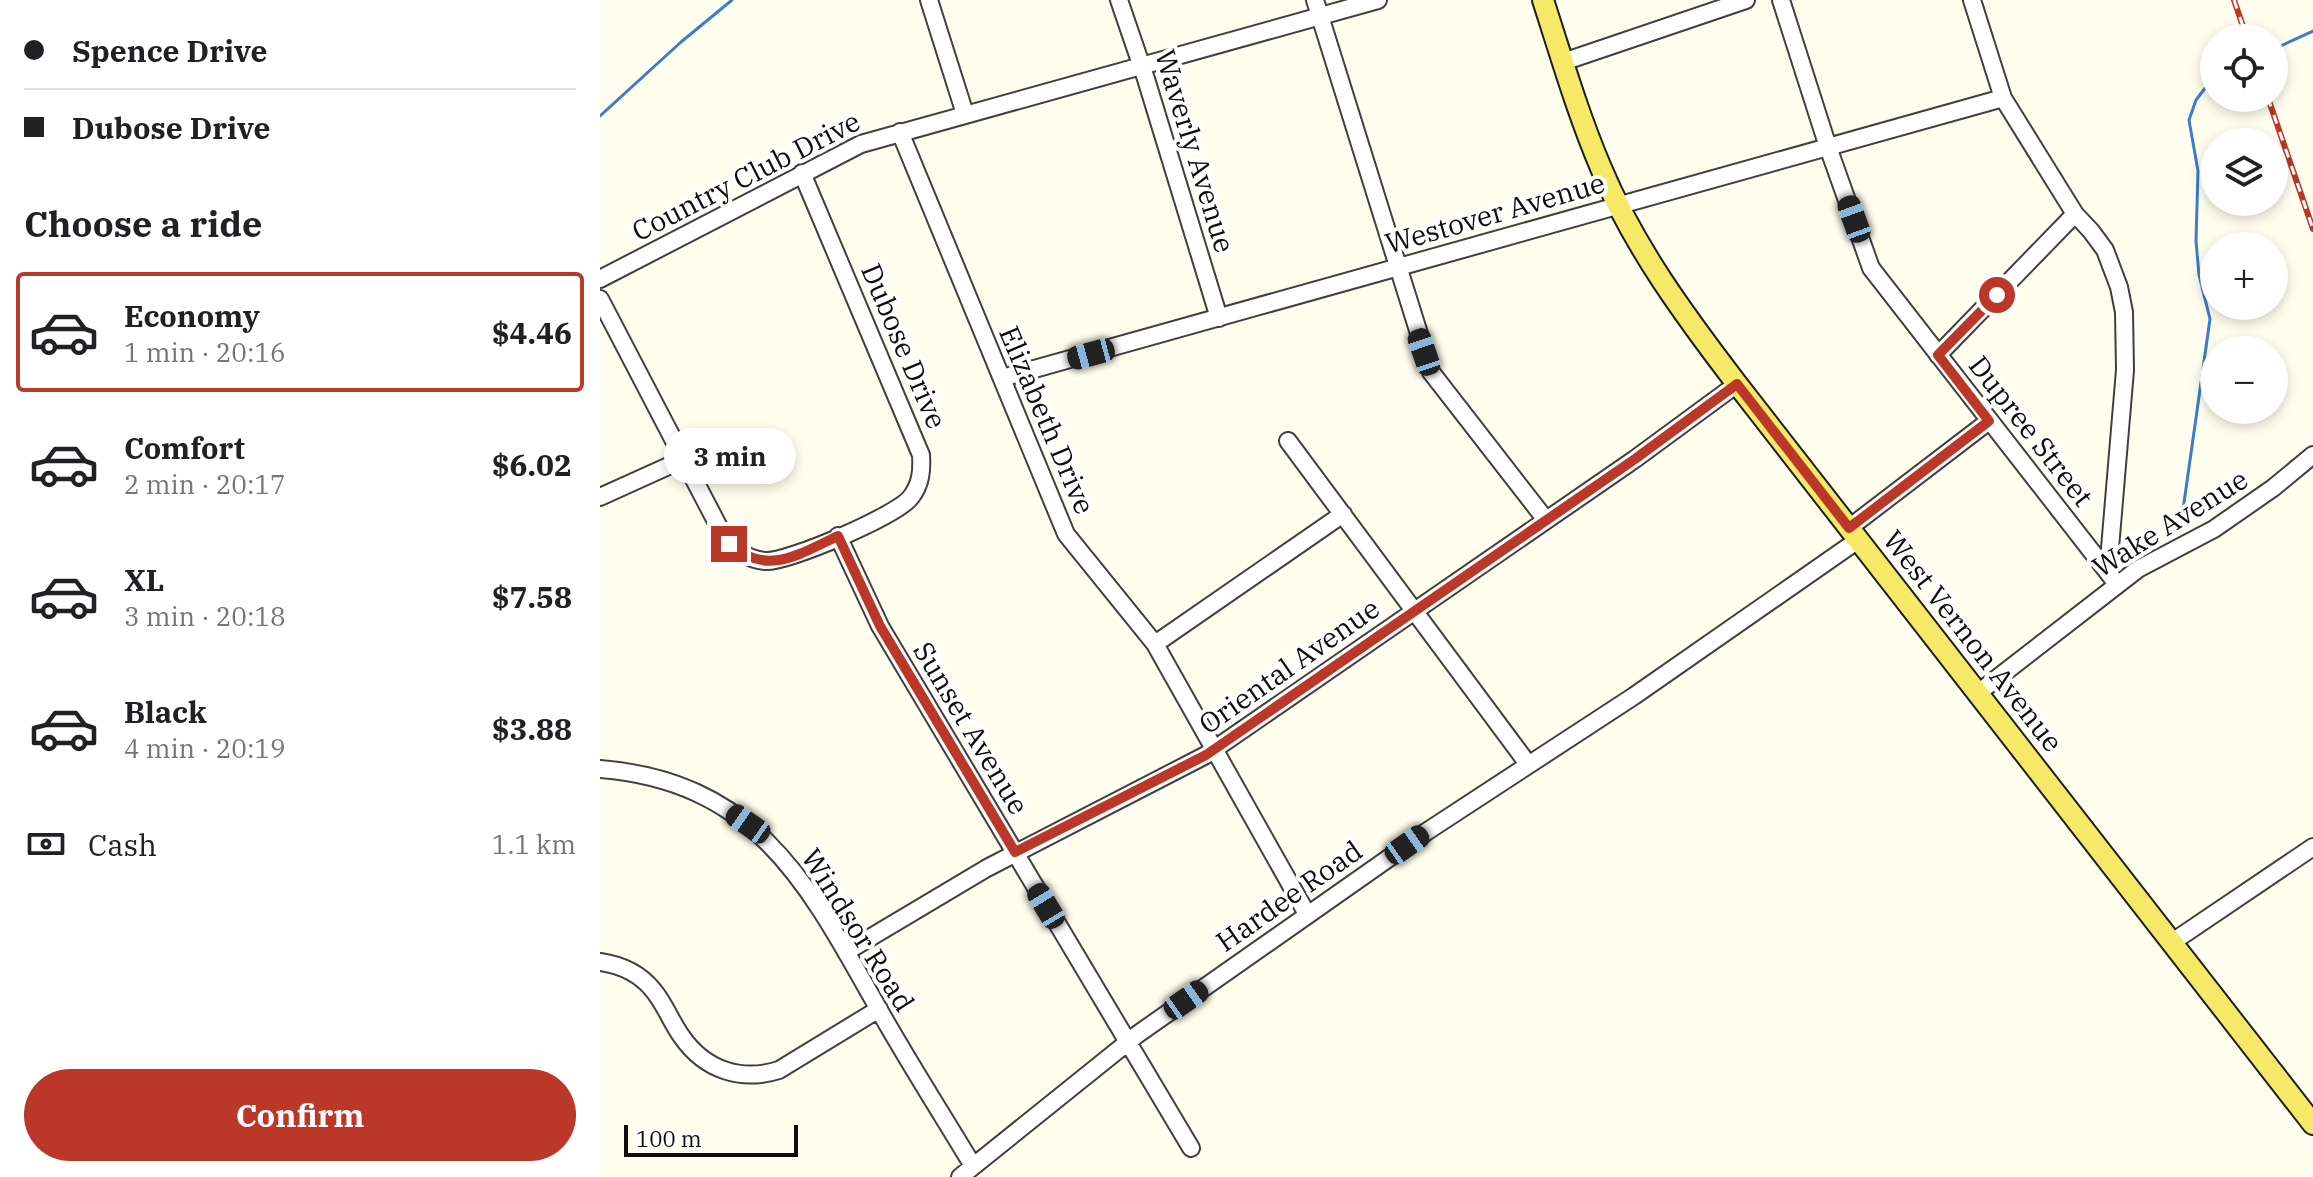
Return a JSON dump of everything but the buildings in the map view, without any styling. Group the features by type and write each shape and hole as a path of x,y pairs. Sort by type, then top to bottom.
{"main road":[{"name":"West Vernon Avenue","path":"1543,0 1589,138 1618,204 1645,255 1676,302 2313,1124"}],"street":[{"path":"929,0 965,114"},
{"name":"Waverly Avenue","path":"1119,0 1219,318"},
{"name":"Country Club Drive","path":"600,279 861,144 1141,65 1318,8 1378,0"},
{"path":"1563,62 1746,0"},
{"name":"Dupree Street","path":"1781,0 1871,268 2113,578"},
{"path":"1972,0 2003,98 2075,214 2109,258 2124,312 2125,370 2113,578"},
{"path":"1318,8 1401,267 1431,372 1546,520"},
{"name":"Westover Avenue","path":"1002,378 2003,98"},
{"name":"Elizabeth Drive","path":"900,132 1066,534 1155,644 1307,914"},
{"name":"Dubose Drive","path":"600,299 729,544 750,558 788,559 904,505 917,487 922,467 921,455 802,173"},
{"path":"1938,355 2075,214"},
{"name":"Oriental Avenue","path":"846,952 1015,852 1216,749 1737,384"},
{"name":"Hardee Road","path":"967,1172 1127,1041 1307,914 1634,696 1854,534 1989,421"},
{"path":"1288,441 1528,764"},
{"name":"Wake Avenue","path":"1978,693 2113,578 2138,569 2214,529 2273,488 2313,455"},
{"path":"600,497 684,459"},
{"path":"1155,644 1343,514"},
{"name":"Sunset Avenue","path":"838,536 880,626 1191,1148"},
{"name":"Windsor Road","path":"600,769 655,778 717,803 748,824 776,849 798,874 846,952 967,1172"},
{"path":"2171,943 2313,847"},
{"path":"600,962 617,965 642,979 653,990 692,1050 707,1062 733,1074 761,1075 779,1070 879,1009"}],"waterway":[{"path":"600,116 732,0"},
{"path":"2288,43 2313,31"},
{"path":"2180,531 2210,319 2199,275 2196,241 2198,171 2189,120 2200,95"}],"railway":[{"path":"2234,0 2242,24"},
{"path":"2273,112 2313,229"}],"route":[{"path":"729,544 750,558 775,561 788,559 838,536 880,626 1015,852 1206,755 1635,459 1737,384 1849,528 1989,421 1938,355 1997,295"}]}
